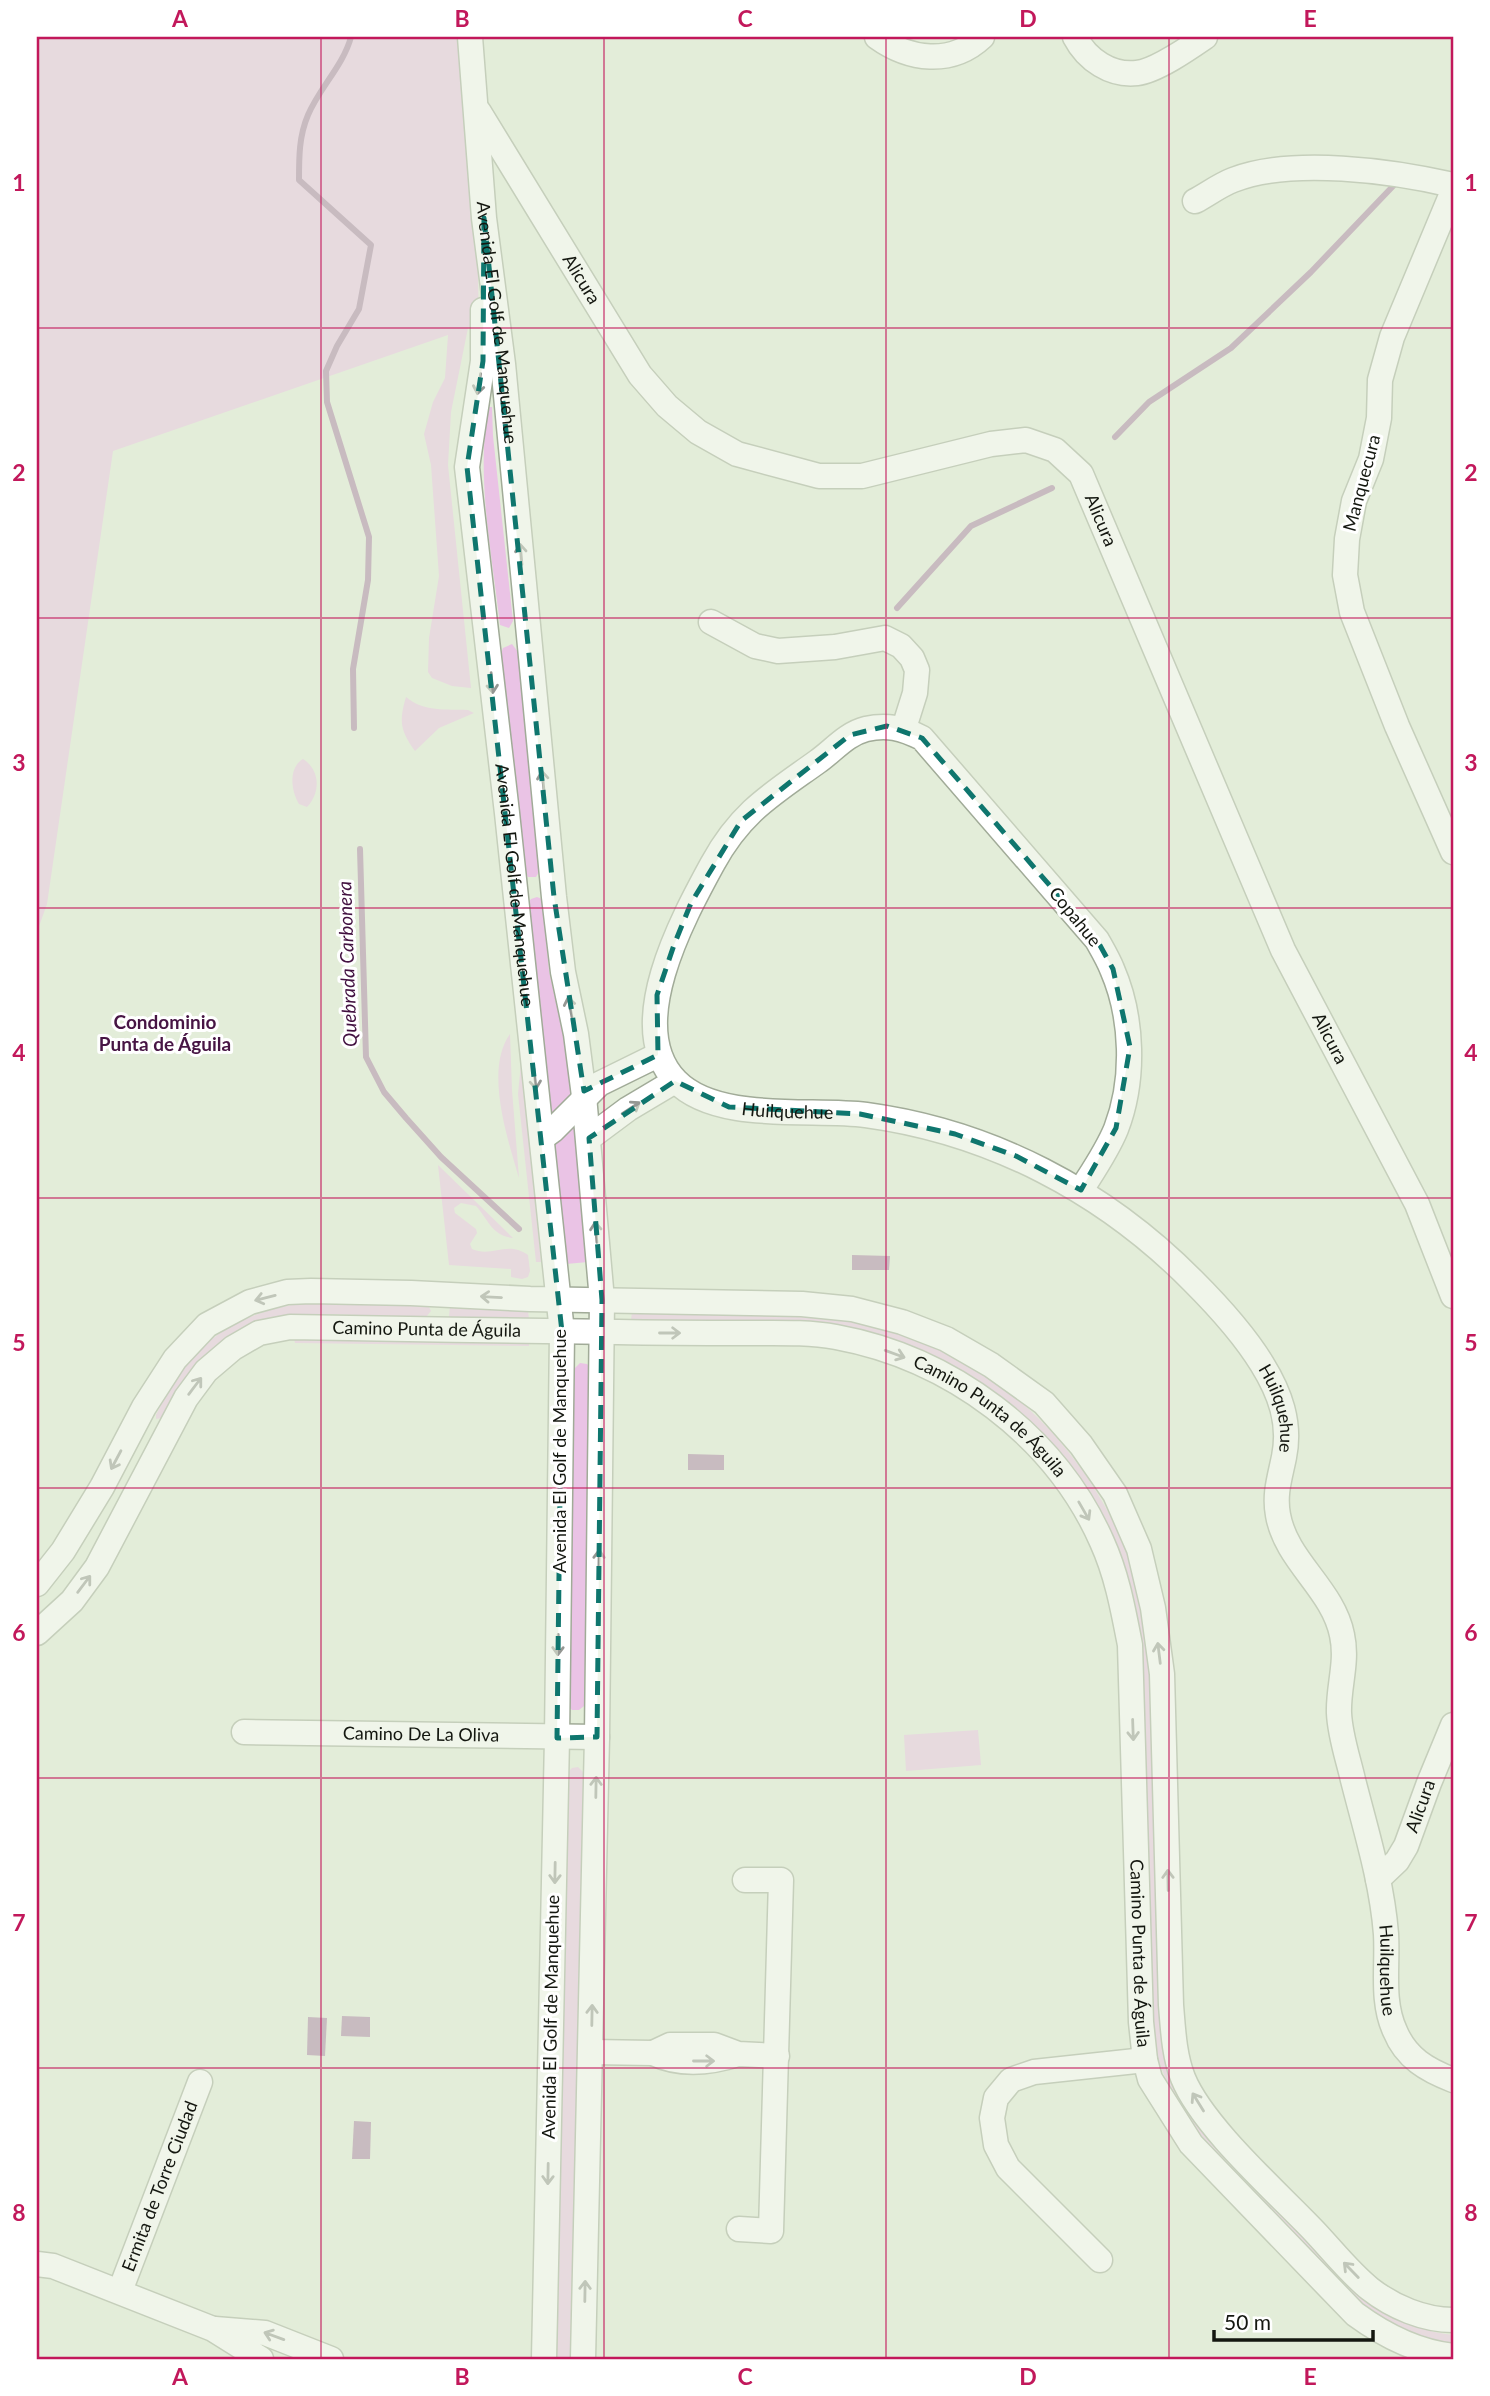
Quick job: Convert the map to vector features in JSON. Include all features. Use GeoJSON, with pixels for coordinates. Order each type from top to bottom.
{"type":"FeatureCollection","features":[{"type":"Feature","properties":{"kind":"street"},"geometry":{"type":"LineString","coordinates":[[470,37],[484,218]]}},
{"type":"Feature","properties":{"kind":"street"},"geometry":{"type":"LineString","coordinates":[[877,37],[905,53],[933,57],[957,53],[982,37]]}},
{"type":"Feature","properties":{"kind":"street"},"geometry":{"type":"LineString","coordinates":[[1075,37],[1090,58],[1112,72],[1138,74],[1205,37]]}},
{"type":"Feature","properties":{"kind":"street","name":"Alicura"},"geometry":{"type":"LineString","coordinates":[[475,107],[640,375],[667,407],[698,432],[737,454],[819,476],[862,476],[991,444],[1026,440],[1055,450],[1081,474],[1283,950],[1417,1204],[1453,1296]]}},
{"type":"Feature","properties":{"kind":"street"},"geometry":{"type":"LineString","coordinates":[[1195,201],[1234,180],[1293,167],[1355,170],[1453,186]]}},
{"type":"Feature","properties":{"kind":"street","name":"Manquecura"},"geometry":{"type":"LineString","coordinates":[[1452,847],[1397,726],[1352,612],[1345,575],[1347,539],[1354,501],[1371,459],[1379,418],[1380,380],[1392,337],[1453,191]]}},
{"type":"Feature","properties":{"kind":"street","name":"Avenida El Golf de Manquehue"},"geometry":{"type":"LineString","coordinates":[[484,218],[483,361],[467,467],[562,1332],[557,1738],[544,2359]]}},
{"type":"Feature","properties":{"kind":"street","name":"Avenida El Golf de Manquehue"},"geometry":{"type":"LineString","coordinates":[[484,218],[503,364],[552,882],[589,1138],[602,1300],[597,1737],[583,2359]]}},
{"type":"Feature","properties":{"kind":"street"},"geometry":{"type":"LineString","coordinates":[[542,1138],[554,1130],[584,1096],[599,1084],[658,1055],[655,1024],[657,995],[674,946],[691,903],[720,851],[741,821],[778,788],[822,759],[850,735],[887,726],[904,728],[915,693],[917,670],[912,658],[901,646],[885,638],[825,648],[778,651],[755,646],[711,622]]}},
{"type":"Feature","properties":{"kind":"street"},"geometry":{"type":"LineString","coordinates":[[488,640],[502,637],[529,640]]}},
{"type":"Feature","properties":{"kind":"street","name":"Copahue"},"geometry":{"type":"LineString","coordinates":[[904,728],[922,738],[939,756],[1097,940],[1112,969],[1122,1001],[1130,1047],[1126,1088],[1116,1128],[1081,1191]]}},
{"type":"Feature","properties":{"kind":"street"},"geometry":{"type":"LineString","coordinates":[[515,887],[539,887],[552,882]]}},
{"type":"Feature","properties":{"kind":"street","name":"Huilquehue"},"geometry":{"type":"LineString","coordinates":[[658,1055],[675,1080],[702,1099],[729,1107],[860,1114],[898,1120],[955,1133],[1016,1156],[1081,1191],[1148,1238],[1228,1318],[1256,1355],[1280,1401],[1286,1426],[1286,1440],[1276,1495],[1284,1534],[1329,1602],[1340,1625],[1345,1651],[1339,1696],[1342,1735],[1378,1880],[1385,1928],[1386,1998],[1394,2030],[1400,2042],[1418,2062],[1427,2069],[1453,2080]]}},
{"type":"Feature","properties":{"kind":"street"},"geometry":{"type":"LineString","coordinates":[[589,1138],[628,1109],[675,1080]]}},
{"type":"Feature","properties":{"kind":"street","name":"Camino Punta de Águila"},"geometry":{"type":"LineString","coordinates":[[37,1584],[76,1530],[144,1407],[175,1359],[207,1325],[250,1301],[287,1292],[311,1291],[559,1300],[802,1304],[852,1310],[902,1322],[946,1339],[991,1365],[1044,1403],[1081,1445],[1115,1494],[1139,1549],[1153,1608],[1162,1674],[1171,2005],[1175,2048],[1183,2079],[1202,2110],[1228,2142],[1370,2289],[1405,2309],[1438,2320],[1453,2320]]}},
{"type":"Feature","properties":{"kind":"street","name":"Camino Punta de Águila"},"geometry":{"type":"LineString","coordinates":[[37,1633],[72,1601],[97,1567],[186,1398],[206,1371],[233,1348],[259,1333],[290,1327],[786,1333],[835,1337],[892,1352],[942,1373],[984,1398],[1032,1439],[1072,1489],[1102,1541],[1119,1587],[1130,1644],[1141,2022],[1145,2060],[1154,2085],[1191,2144],[1355,2314],[1414,2352],[1453,2356]]}},
{"type":"Feature","properties":{"kind":"street","name":"Alicura"},"geometry":{"type":"LineString","coordinates":[[1378,1880],[1397,1861],[1406,1846],[1453,1725]]}},
{"type":"Feature","properties":{"kind":"street","name":"Camino De La Oliva"},"geometry":{"type":"LineString","coordinates":[[244,1732],[597,1737]]}},
{"type":"Feature","properties":{"kind":"street"},"geometry":{"type":"LineString","coordinates":[[739,2229],[771,2231],[781,1880],[745,1880]]}},
{"type":"Feature","properties":{"kind":"street"},"geometry":{"type":"LineString","coordinates":[[591,2052],[653,2053],[670,2045],[714,2045],[738,2054],[776,2056]]}},
{"type":"Feature","properties":{"kind":"street"},"geometry":{"type":"LineString","coordinates":[[1100,2260],[1008,2168],[996,2145],[992,2118],[996,2098],[1011,2080],[1034,2072],[1145,2060]]}},
{"type":"Feature","properties":{"kind":"street","name":"Ermita de Torre Ciudad"},"geometry":{"type":"LineString","coordinates":[[120,2291],[200,2082]]}},
{"type":"Feature","properties":{"kind":"street"},"geometry":{"type":"LineString","coordinates":[[37,2264],[53,2266],[213,2329],[261,2359]]}},
{"type":"Feature","properties":{"kind":"street"},"geometry":{"type":"LineString","coordinates":[[213,2329],[265,2333],[331,2359]]}},
{"type":"Feature","properties":{"kind":"highlighted area"},"geometry":{"type":"Polygon","coordinates":[[[484,218],[554,897],[584,1091],[658,1055],[657,995],[674,945],[691,903],[741,821],[850,735],[887,726],[922,738],[1097,940],[1113,969],[1130,1047],[1116,1128],[1081,1190],[1016,1156],[955,1134],[860,1114],[729,1107],[675,1081],[589,1138],[602,1300],[597,1737],[557,1738],[562,1332],[467,467],[483,361],[484,218]]]}},
{"type":"Feature","properties":{"kind":"shaded area"},"geometry":{"type":"Polygon","coordinates":[[[37,37],[473,37],[479,324],[468,328],[451,412],[448,465],[471,688],[452,686],[432,678],[428,672],[429,638],[439,576],[431,465],[424,434],[433,402],[445,378],[448,335],[113,451],[47,904],[37,932],[37,37]]]}},
{"type":"Feature","properties":{"kind":"shaded area"},"geometry":{"type":"Polygon","coordinates":[[[488,407],[492,407],[513,621],[509,628],[500,625],[486,516],[484,461],[488,407]]]}},
{"type":"Feature","properties":{"kind":"shaded area"},"geometry":{"type":"Polygon","coordinates":[[[512,644],[518,652],[540,870],[536,877],[528,877],[526,873],[501,654],[503,648],[512,644]]]}},
{"type":"Feature","properties":{"kind":"shaded area"},"geometry":{"type":"Polygon","coordinates":[[[406,697],[428,707],[468,710],[474,713],[439,728],[415,751],[402,725],[406,697]]]}},
{"type":"Feature","properties":{"kind":"shaded area"},"geometry":{"type":"Polygon","coordinates":[[[303,759],[313,769],[317,782],[315,795],[307,807],[299,804],[292,780],[295,768],[303,759]]]}},
{"type":"Feature","properties":{"kind":"shaded area"},"geometry":{"type":"Polygon","coordinates":[[[537,897],[542,899],[549,971],[567,1053],[572,1102],[551,1117],[529,902],[537,897]]]}},
{"type":"Feature","properties":{"kind":"shaded area"},"geometry":{"type":"Polygon","coordinates":[[[510,1034],[519,1178],[504,1125],[499,1085],[502,1049],[510,1034]]]}},
{"type":"Feature","properties":{"kind":"shaded area"},"geometry":{"type":"Polygon","coordinates":[[[521,1063],[541,1262],[536,1262],[518,1094],[521,1063]]]}},
{"type":"Feature","properties":{"kind":"shaded area"},"geometry":{"type":"Polygon","coordinates":[[[570,1126],[575,1126],[588,1262],[566,1264],[552,1151],[570,1126]]]}},
{"type":"Feature","properties":{"kind":"shaded area"},"geometry":{"type":"Polygon","coordinates":[[[438,1165],[513,1238],[495,1230],[476,1206],[461,1203],[454,1208],[455,1213],[476,1229],[477,1233],[470,1244],[472,1249],[486,1252],[513,1249],[528,1255],[528,1277],[511,1277],[511,1269],[449,1265],[438,1165]]]}},
{"type":"Feature","properties":{"kind":"shaded area"},"geometry":{"type":"Polygon","coordinates":[[[852,1255],[890,1256],[889,1270],[852,1270],[852,1255]]]}},
{"type":"Feature","properties":{"kind":"shaded area"},"geometry":{"type":"Polygon","coordinates":[[[314,1301],[428,1305],[431,1311],[426,1317],[324,1314],[278,1317],[198,1363],[181,1383],[162,1418],[156,1419],[185,1367],[218,1334],[259,1314],[314,1301]]]}},
{"type":"Feature","properties":{"kind":"shaded area"},"geometry":{"type":"Polygon","coordinates":[[[450,1306],[528,1311],[529,1319],[449,1317],[450,1306]]]}},
{"type":"Feature","properties":{"kind":"shaded area"},"geometry":{"type":"Polygon","coordinates":[[[632,1312],[743,1313],[828,1318],[902,1335],[947,1353],[989,1377],[1026,1406],[1059,1440],[1088,1479],[1113,1521],[1133,1566],[1148,1627],[1165,2051],[1381,2308],[1415,2326],[1453,2335],[1453,2344],[1402,2328],[1378,2315],[1356,2298],[1200,2134],[1176,2100],[1164,2075],[1153,2035],[1143,1659],[1137,1613],[1131,1586],[1115,1542],[1094,1501],[1068,1463],[1037,1429],[1003,1399],[966,1374],[925,1353],[881,1337],[631,1320],[632,1312]]]}},
{"type":"Feature","properties":{"kind":"shaded area"},"geometry":{"type":"Polygon","coordinates":[[[294,1339],[529,1343],[529,1346],[295,1343],[294,1339]]]}},
{"type":"Feature","properties":{"kind":"shaded area"},"geometry":{"type":"Polygon","coordinates":[[[580,1363],[587,1364],[592,1369],[584,1706],[579,1710],[572,1710],[567,1705],[574,1369],[580,1363]]]}},
{"type":"Feature","properties":{"kind":"shaded area"},"geometry":{"type":"Polygon","coordinates":[[[688,1454],[724,1455],[724,1470],[688,1470],[688,1454]]]}},
{"type":"Feature","properties":{"kind":"shaded area"},"geometry":{"type":"Polygon","coordinates":[[[978,1730],[981,1765],[906,1771],[904,1735],[978,1730]]]}},
{"type":"Feature","properties":{"kind":"shaded area"},"geometry":{"type":"Polygon","coordinates":[[[578,1767],[584,1773],[572,2359],[554,2359],[567,1773],[578,1767]]]}},
{"type":"Feature","properties":{"kind":"shaded area"},"geometry":{"type":"Polygon","coordinates":[[[342,2016],[370,2017],[370,2037],[341,2036],[342,2016]]]}},
{"type":"Feature","properties":{"kind":"shaded area"},"geometry":{"type":"Polygon","coordinates":[[[308,2017],[327,2018],[325,2056],[307,2055],[308,2017]]]}},
{"type":"Feature","properties":{"kind":"shaded area"},"geometry":{"type":"Polygon","coordinates":[[[354,2121],[371,2122],[370,2159],[352,2159],[354,2121]]]}},
{"type":"Feature","properties":{"kind":"waterway","name":"Quebrada Carbonera"},"geometry":{"type":"LineString","coordinates":[[351,37],[343,57],[305,123],[300,147],[299,180],[371,245],[359,309],[326,371],[327,402],[369,537],[368,580],[353,669],[354,728]]}},
{"type":"Feature","properties":{"kind":"waterway"},"geometry":{"type":"LineString","coordinates":[[1115,437],[1149,402],[1231,348],[1311,272],[1395,184]]}},
{"type":"Feature","properties":{"kind":"waterway"},"geometry":{"type":"LineString","coordinates":[[897,608],[971,526],[1052,488]]}},
{"type":"Feature","properties":{"kind":"waterway","name":"Quebrada Carbonera"},"geometry":{"type":"LineString","coordinates":[[360,849],[366,1057],[384,1092],[406,1118],[441,1157],[519,1229]]}},
{"type":"Feature","properties":{"kind":"district","name":"Condominio Punta de Águila"},"geometry":{"type":"Point","coordinates":[165,1033]}}]}
